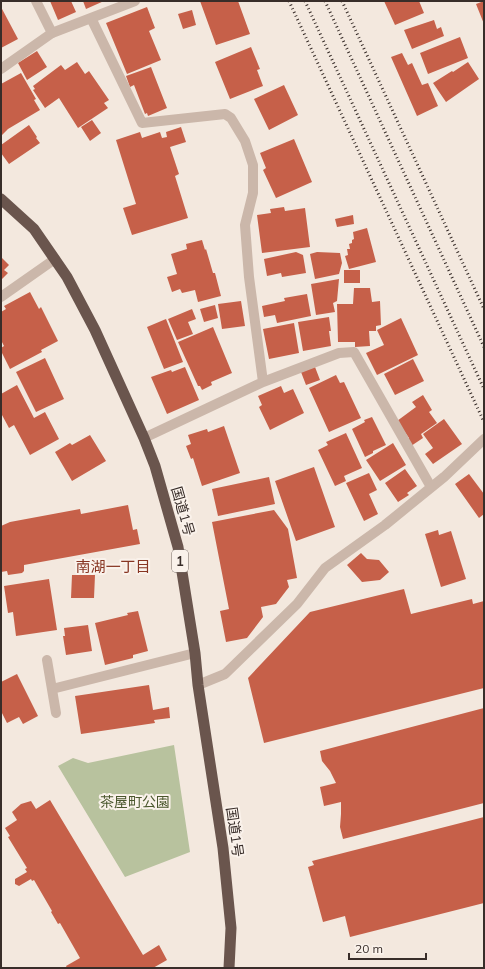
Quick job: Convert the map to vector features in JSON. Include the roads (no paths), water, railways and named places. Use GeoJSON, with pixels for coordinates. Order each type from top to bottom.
{"type":"FeatureCollection","features":[{"type":"Feature","properties":{"kind":"highway","name":"国道1号"},"geometry":{"type":"LineString","coordinates":[[1,199],[34,229],[68,278],[95,330],[144,438],[155,466],[178,547],[195,653],[198,685],[223,848],[231,928],[229,968]]}},
{"type":"Feature","properties":{"kind":"street"},"geometry":{"type":"LineString","coordinates":[[36,1],[52,33]]}},
{"type":"Feature","properties":{"kind":"street"},"geometry":{"type":"LineString","coordinates":[[1,69],[52,33],[135,1]]}},
{"type":"Feature","properties":{"kind":"street"},"geometry":{"type":"LineString","coordinates":[[91,18],[142,123],[225,114],[231,118],[245,142],[253,165],[253,193],[245,225],[249,277],[263,382]]}},
{"type":"Feature","properties":{"kind":"street"},"geometry":{"type":"LineString","coordinates":[[1,297],[55,259]]}},
{"type":"Feature","properties":{"kind":"street"},"geometry":{"type":"LineString","coordinates":[[144,438],[263,382],[339,353],[354,352],[431,487]]}},
{"type":"Feature","properties":{"kind":"street"},"geometry":{"type":"LineString","coordinates":[[198,685],[225,674],[297,604],[325,568],[385,525],[431,487],[484,439]]}},
{"type":"Feature","properties":{"kind":"street"},"geometry":{"type":"LineString","coordinates":[[52,689],[195,653]]}},
{"type":"Feature","properties":{"kind":"street"},"geometry":{"type":"LineString","coordinates":[[48,660],[56,713]]}},
{"type":"Feature","properties":{"kind":"railway"},"geometry":{"type":"LineString","coordinates":[[289,1],[484,422]]}},
{"type":"Feature","properties":{"kind":"railway"},"geometry":{"type":"LineString","coordinates":[[305,1],[484,389]]}},
{"type":"Feature","properties":{"kind":"railway"},"geometry":{"type":"LineString","coordinates":[[325,1],[484,347]]}},
{"type":"Feature","properties":{"kind":"railway"},"geometry":{"type":"LineString","coordinates":[[342,1],[484,309]]}},
{"type":"Feature","properties":{"kind":"district","name":"南湖一丁目"},"geometry":{"type":"Point","coordinates":[113,566]}},
{"type":"Feature","properties":{"kind":"park label","name":"茶屋町公園"},"geometry":{"type":"Point","coordinates":[135,802]}}]}
